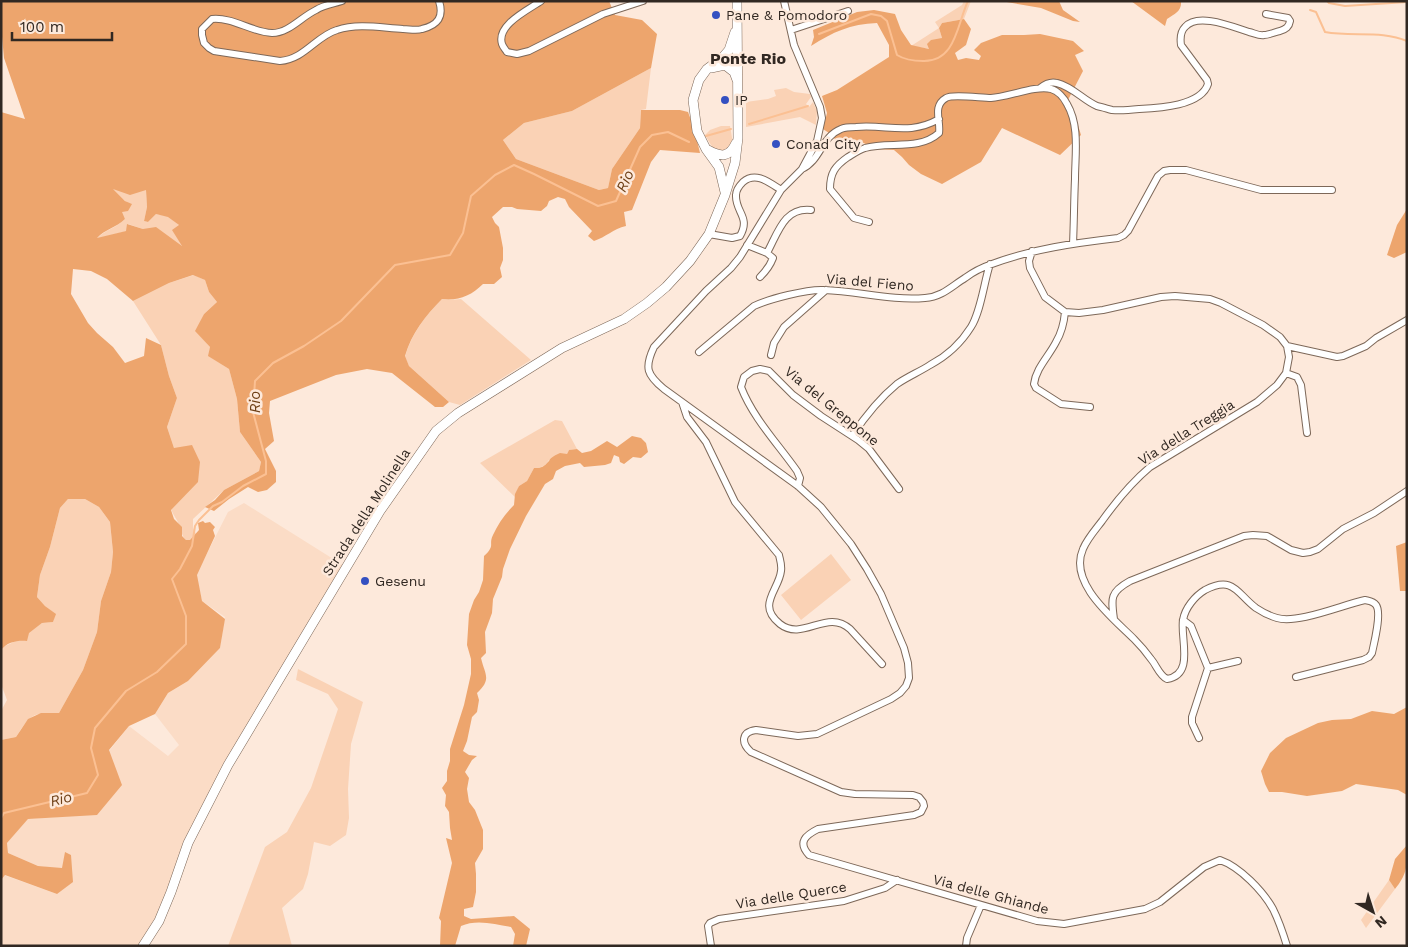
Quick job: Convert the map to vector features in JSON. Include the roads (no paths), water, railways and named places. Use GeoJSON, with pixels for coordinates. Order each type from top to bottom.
{"type":"FeatureCollection","features":[{"type":"Feature","properties":{"kind":"main road"},"geometry":{"type":"LineString","coordinates":[[725,195],[719,167],[706,149],[698,131],[693,100],[699,80],[707,69],[729,50],[734,39],[738,17],[737,1]]}},
{"type":"Feature","properties":{"kind":"main road","name":"Strada della Molinella"},"geometry":{"type":"LineString","coordinates":[[142,946],[159,921],[172,892],[188,843],[228,765],[380,511],[436,431],[458,413],[562,348],[624,319],[647,303],[666,287],[690,261],[708,234],[725,195],[735,163],[738,138],[738,17]]}},
{"type":"Feature","properties":{"kind":"main road"},"geometry":{"type":"LineString","coordinates":[[707,69],[725,65],[734,72],[738,83]]}},
{"type":"Feature","properties":{"kind":"main road"},"geometry":{"type":"LineString","coordinates":[[706,149],[717,155],[730,153],[734,149],[738,138]]}},
{"type":"Feature","properties":{"kind":"main road"},"geometry":{"type":"LineString","coordinates":[[719,167],[730,167],[735,163]]}},
{"type":"Feature","properties":{"kind":"street"},"geometry":{"type":"LineString","coordinates":[[342,1],[317,9],[282,32],[264,32],[221,18],[212,19],[202,30],[202,36],[204,43],[214,51],[280,61],[289,60],[336,30],[350,27],[420,30],[432,26],[440,19],[442,9],[439,1]]}},
{"type":"Feature","properties":{"kind":"street"},"geometry":{"type":"LineString","coordinates":[[541,1],[506,26],[502,34],[502,44],[507,52],[517,54],[529,51],[603,14],[643,1]]}},
{"type":"Feature","properties":{"kind":"street"},"geometry":{"type":"LineString","coordinates":[[784,1],[794,45],[820,107],[822,118],[817,141],[802,169],[781,190],[740,257],[654,347],[649,357],[648,366],[650,375],[660,385],[798,486]]}},
{"type":"Feature","properties":{"kind":"street"},"geometry":{"type":"LineString","coordinates":[[791,30],[848,11]]}},
{"type":"Feature","properties":{"kind":"street"},"geometry":{"type":"LineString","coordinates":[[1039,89],[1050,82],[1057,83],[1067,87],[1095,105],[1112,110],[1166,107],[1181,104],[1202,94],[1208,84],[1181,45],[1181,32],[1185,26],[1196,20],[1202,20],[1264,35],[1284,30],[1288,27],[1290,21],[1288,18],[1266,14]]}},
{"type":"Feature","properties":{"kind":"street"},"geometry":{"type":"LineString","coordinates":[[869,222],[854,218],[830,189],[830,178],[838,164],[865,148],[916,143],[935,137],[939,133],[940,126],[937,113],[939,106],[946,98],[952,96],[992,98],[1039,89],[1049,89],[1060,95],[1068,104],[1076,137],[1073,244]]}},
{"type":"Feature","properties":{"kind":"street"},"geometry":{"type":"LineString","coordinates":[[802,169],[811,165],[831,135],[842,128],[870,125],[896,129],[917,128],[927,126],[939,120]]}},
{"type":"Feature","properties":{"kind":"street"},"geometry":{"type":"LineString","coordinates":[[1307,433],[1301,385],[1297,377],[1286,373],[1289,357],[1287,346],[1280,337],[1262,325],[1221,303],[1175,296],[1160,297],[1102,310],[1079,313],[1065,312],[1045,297],[1028,261],[1032,251],[1118,238],[1124,235],[1138,215],[1154,181],[1164,171],[1186,170],[1260,190],[1332,190]]}},
{"type":"Feature","properties":{"kind":"street"},"geometry":{"type":"LineString","coordinates":[[708,234],[732,238],[740,236],[745,228],[736,195],[739,187],[745,180],[754,177],[763,178],[781,190]]}},
{"type":"Feature","properties":{"kind":"street"},"geometry":{"type":"LineString","coordinates":[[767,253],[790,214],[799,210],[811,210]]}},
{"type":"Feature","properties":{"kind":"street"},"geometry":{"type":"LineString","coordinates":[[747,245],[767,253],[773,258],[767,270],[760,277]]}},
{"type":"Feature","properties":{"kind":"street","name":"Via del Fieno"},"geometry":{"type":"LineString","coordinates":[[699,352],[754,306],[763,302],[814,290],[896,299],[927,298],[945,292],[966,277],[990,264],[1032,251]]}},
{"type":"Feature","properties":{"kind":"street"},"geometry":{"type":"LineString","coordinates":[[852,436],[864,417],[897,384],[951,352],[963,338],[973,325],[990,264]]}},
{"type":"Feature","properties":{"kind":"street"},"geometry":{"type":"LineString","coordinates":[[771,355],[774,343],[784,327],[826,290]]}},
{"type":"Feature","properties":{"kind":"street"},"geometry":{"type":"LineString","coordinates":[[1065,312],[1063,327],[1057,341],[1040,368],[1034,384],[1036,388],[1061,404],[1090,407]]}},
{"type":"Feature","properties":{"kind":"street"},"geometry":{"type":"LineString","coordinates":[[1287,346],[1337,357],[1343,356],[1366,346],[1407,320]]}},
{"type":"Feature","properties":{"kind":"street","name":"Via del Greppone"},"geometry":{"type":"LineString","coordinates":[[798,486],[800,478],[797,471],[754,413],[744,396],[741,387],[744,378],[752,371],[760,369],[769,371],[793,395],[869,449],[899,489]]}},
{"type":"Feature","properties":{"kind":"street","name":"Via della Treggia"},"geometry":{"type":"LineString","coordinates":[[1286,373],[1277,386],[1257,402],[1150,467],[1135,479],[1092,535],[1083,549],[1080,562],[1081,576],[1086,587],[1095,599],[1139,643],[1162,677],[1167,679],[1172,679],[1182,670],[1184,661],[1183,620],[1186,611],[1195,597],[1213,586],[1225,584],[1234,587],[1256,608],[1286,620],[1365,600],[1373,601],[1377,606],[1378,614],[1372,653],[1369,657],[1296,677]]}},
{"type":"Feature","properties":{"kind":"street"},"geometry":{"type":"LineString","coordinates":[[682,402],[687,417],[706,442],[735,502],[779,555],[782,572],[770,600],[769,608],[773,617],[780,624],[793,629],[838,621],[850,629],[882,664]]}},
{"type":"Feature","properties":{"kind":"street","name":"Via delle Ghiande"},"geometry":{"type":"LineString","coordinates":[[798,486],[821,507],[868,569],[904,648],[909,678],[906,686],[891,699],[817,734],[798,736],[756,730],[750,731],[746,735],[744,742],[746,748],[751,752],[841,792],[913,795],[918,797],[924,806],[921,812],[914,815],[818,829],[805,837],[804,850],[809,854],[1051,924],[1064,924],[1145,910],[1160,902],[1204,867],[1220,860],[1228,863],[1245,876],[1265,897],[1278,921],[1287,946]]}},
{"type":"Feature","properties":{"kind":"street"},"geometry":{"type":"LineString","coordinates":[[1114,619],[1111,600],[1115,592],[1122,585],[1130,581],[1244,536],[1267,536],[1291,550],[1304,554],[1318,549],[1343,530],[1407,491]]}},
{"type":"Feature","properties":{"kind":"street"},"geometry":{"type":"LineString","coordinates":[[1183,620],[1191,626],[1208,668],[1192,717],[1192,723],[1199,738]]}},
{"type":"Feature","properties":{"kind":"street"},"geometry":{"type":"LineString","coordinates":[[1208,668],[1238,661]]}},
{"type":"Feature","properties":{"kind":"street","name":"Via delle Querce"},"geometry":{"type":"LineString","coordinates":[[711,946],[708,926],[719,919],[844,900],[885,888],[897,880]]}},
{"type":"Feature","properties":{"kind":"street"},"geometry":{"type":"LineString","coordinates":[[966,946],[967,938],[981,905]]}},
{"type":"Feature","properties":{"kind":"waterway","name":"Rio"},"geometry":{"type":"LineString","coordinates":[[819,34],[871,14],[881,16],[887,21],[897,55],[912,60],[934,60],[949,49],[968,1]]}},
{"type":"Feature","properties":{"kind":"waterway","name":"Rio"},"geometry":{"type":"LineString","coordinates":[[1327,1],[1345,6],[1407,2]]}},
{"type":"Feature","properties":{"kind":"waterway"},"geometry":{"type":"LineString","coordinates":[[1310,10],[1316,12],[1325,32],[1387,36],[1407,41]]}},
{"type":"Feature","properties":{"kind":"waterway","name":"Rio"},"geometry":{"type":"LineString","coordinates":[[749,124],[808,106]]}},
{"type":"Feature","properties":{"kind":"waterway","name":"Rio"},"geometry":{"type":"LineString","coordinates":[[706,136],[731,129]]}},
{"type":"Feature","properties":{"kind":"waterway","name":"Rio"},"geometry":{"type":"LineString","coordinates":[[1,818],[4,813],[87,793],[98,775],[91,748],[95,728],[126,691],[157,672],[186,644],[186,616],[172,579],[180,569],[192,546],[195,526],[199,520],[213,506],[222,502],[243,486],[266,474],[266,461],[253,412],[255,381],[273,363],[304,346],[341,321],[395,265],[450,255],[463,233],[471,196],[495,175],[514,165],[598,206],[616,201],[640,147],[652,135],[668,132],[689,142]]}},
{"type":"Feature","properties":{"kind":"place","name":"Pane & Pomodoro"},"geometry":{"type":"Point","coordinates":[716,15]}},
{"type":"Feature","properties":{"kind":"place","name":"IP"},"geometry":{"type":"Point","coordinates":[725,100]}},
{"type":"Feature","properties":{"kind":"place","name":"Conad City"},"geometry":{"type":"Point","coordinates":[776,144]}},
{"type":"Feature","properties":{"kind":"place","name":"Gesenu"},"geometry":{"type":"Point","coordinates":[365,581]}},
{"type":"Feature","properties":{"kind":"district","name":"Ponte Rio"},"geometry":{"type":"Point","coordinates":[748,58]}}]}
